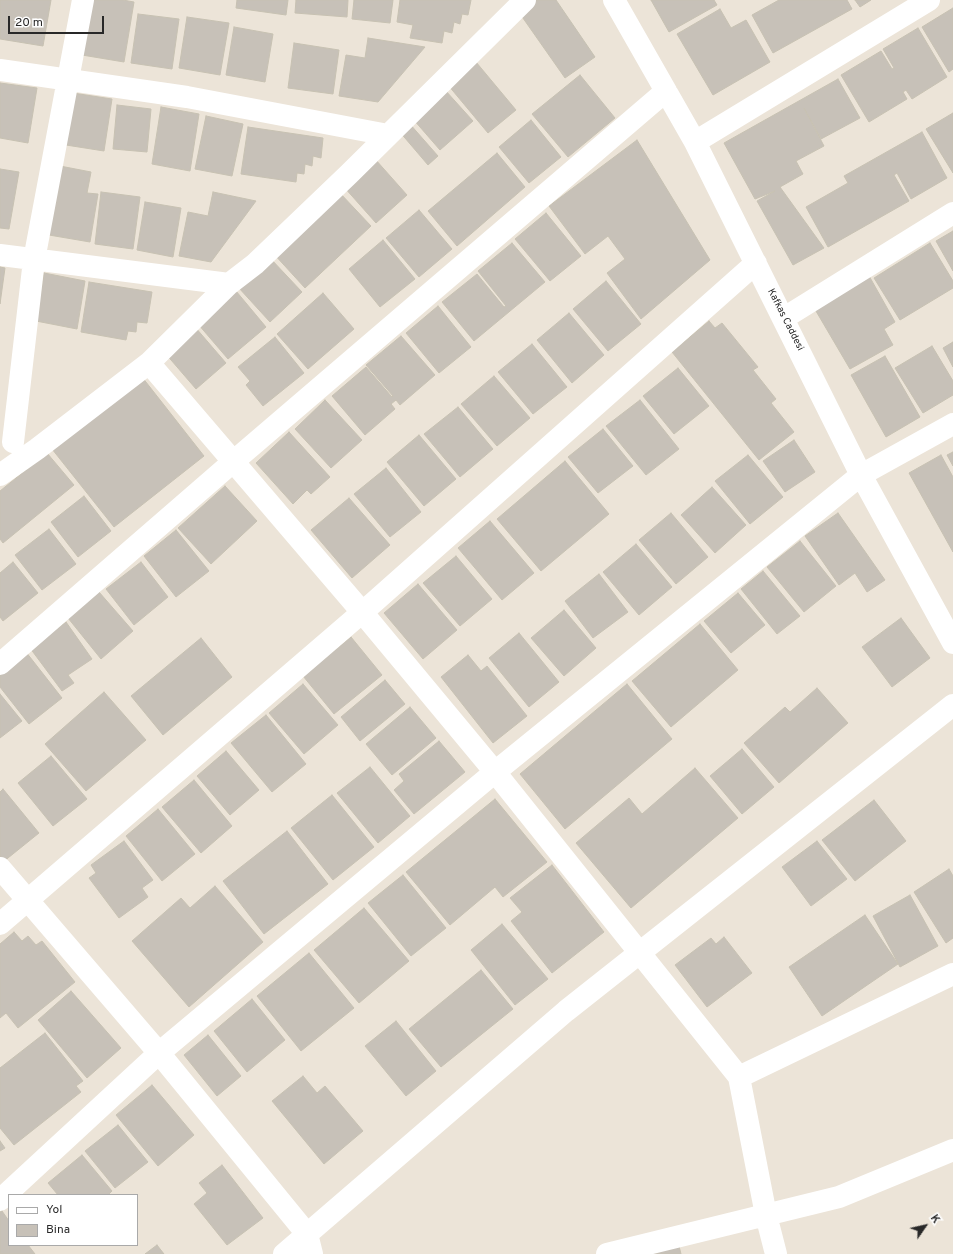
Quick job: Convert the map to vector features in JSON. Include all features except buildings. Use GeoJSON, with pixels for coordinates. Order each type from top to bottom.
{"type":"FeatureCollection","features":[{"type":"Feature","properties":{"kind":"street"},"geometry":{"type":"LineString","coordinates":[[37,449],[6,442],[34,260],[83,0]]}},
{"type":"Feature","properties":{"kind":"street"},"geometry":{"type":"LineString","coordinates":[[0,475],[37,449],[149,363],[229,284],[260,258],[349,174],[526,0]]}},
{"type":"Feature","properties":{"kind":"street","name":"Kafkas Caddesi"},"geometry":{"type":"LineString","coordinates":[[614,0],[696,142],[861,474],[953,643]]}},
{"type":"Feature","properties":{"kind":"street"},"geometry":{"type":"LineString","coordinates":[[696,142],[929,0]]}},
{"type":"Feature","properties":{"kind":"street"},"geometry":{"type":"LineString","coordinates":[[0,70],[187,97],[388,135]]}},
{"type":"Feature","properties":{"kind":"street"},"geometry":{"type":"LineString","coordinates":[[0,664],[234,460],[666,91]]}},
{"type":"Feature","properties":{"kind":"street"},"geometry":{"type":"LineString","coordinates":[[784,318],[953,213]]}},
{"type":"Feature","properties":{"kind":"street"},"geometry":{"type":"LineString","coordinates":[[0,255],[229,284]]}},
{"type":"Feature","properties":{"kind":"street"},"geometry":{"type":"LineString","coordinates":[[0,924],[362,612],[756,263]]}},
{"type":"Feature","properties":{"kind":"street"},"geometry":{"type":"LineString","coordinates":[[149,363],[234,460],[495,772],[739,1077],[766,1215],[776,1254]]}},
{"type":"Feature","properties":{"kind":"street"},"geometry":{"type":"LineString","coordinates":[[0,1200],[159,1054],[495,772],[861,474],[953,424]]}},
{"type":"Feature","properties":{"kind":"street"},"geometry":{"type":"LineString","coordinates":[[284,1254],[310,1244],[566,1011],[953,705]]}},
{"type":"Feature","properties":{"kind":"street"},"geometry":{"type":"LineString","coordinates":[[0,868],[159,1054],[310,1244]]}},
{"type":"Feature","properties":{"kind":"street"},"geometry":{"type":"LineString","coordinates":[[739,1077],[953,974]]}},
{"type":"Feature","properties":{"kind":"street"},"geometry":{"type":"LineString","coordinates":[[607,1254],[840,1197],[953,1150]]}}]}
